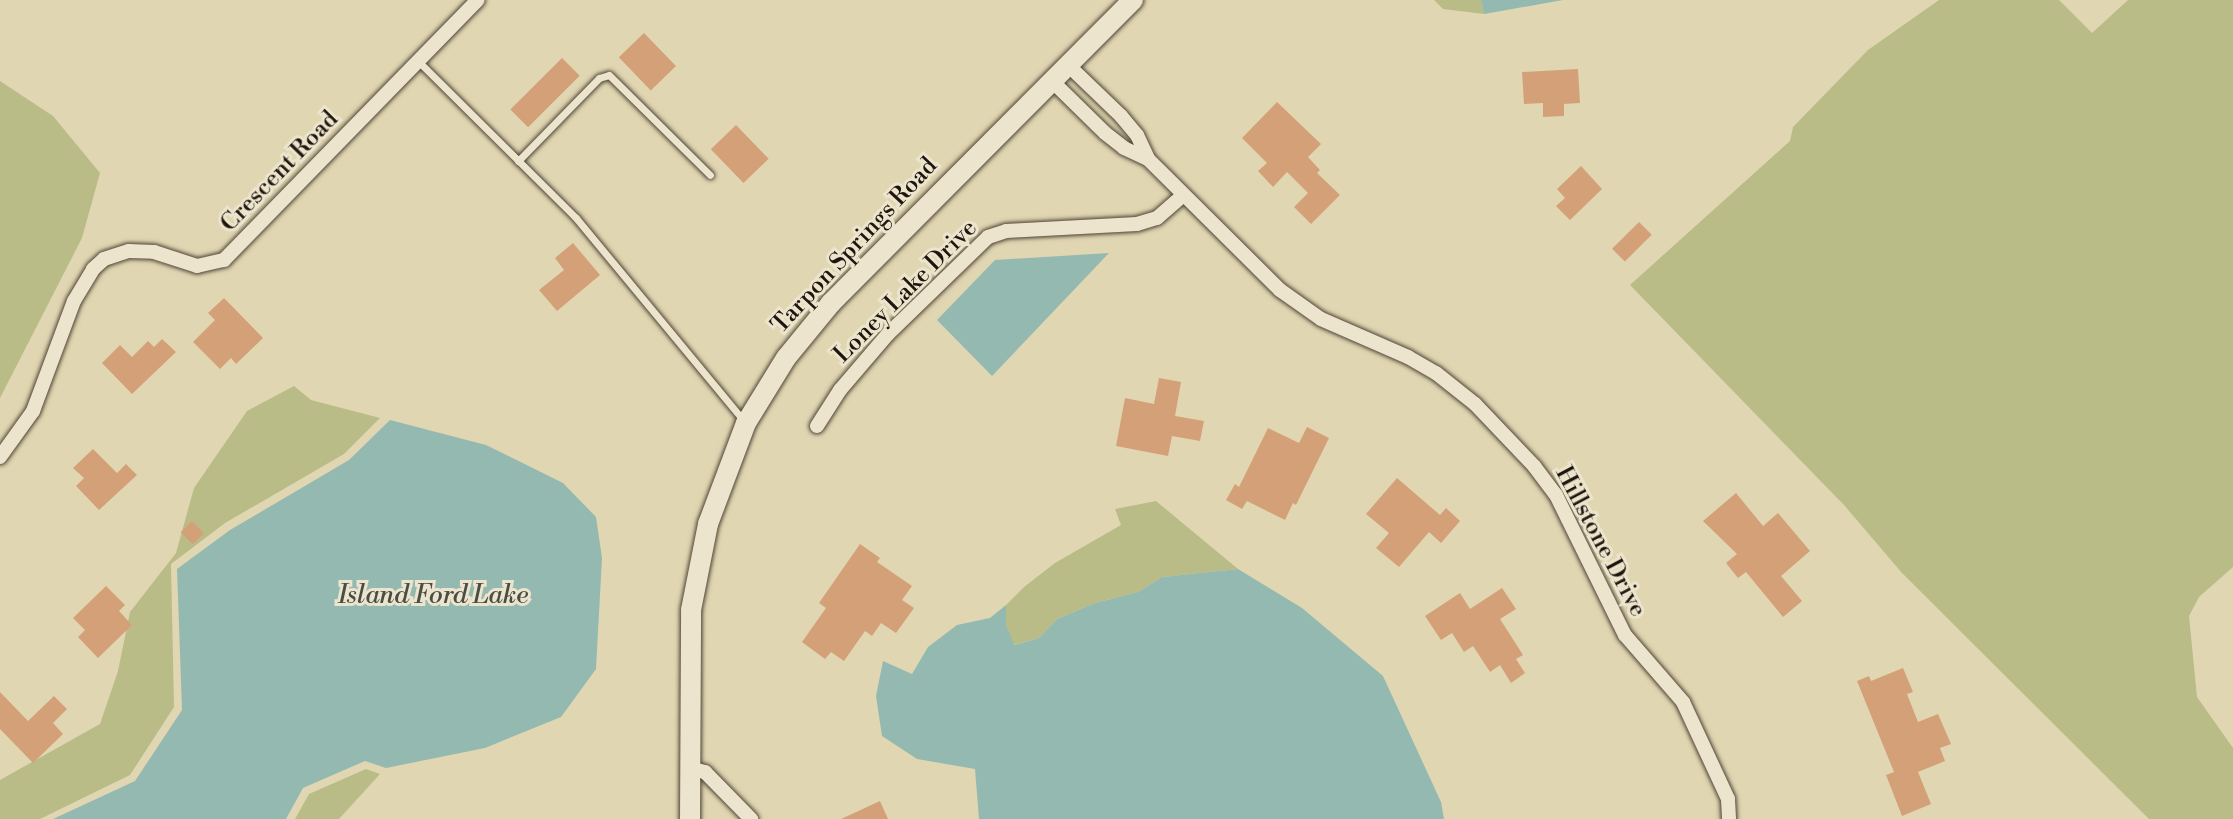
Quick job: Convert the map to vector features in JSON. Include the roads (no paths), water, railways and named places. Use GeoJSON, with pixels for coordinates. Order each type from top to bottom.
{"type":"FeatureCollection","features":[{"type":"Feature","properties":{"kind":"main road","name":"Tarpon Springs Road"},"geometry":{"type":"LineString","coordinates":[[690,819],[690,645],[695,585],[712,510],[746,423],[808,327],[1133,0]]}},
{"type":"Feature","properties":{"kind":"street","name":"Crescent Road"},"geometry":{"type":"LineString","coordinates":[[0,457],[33,411],[74,301],[93,269],[104,259],[129,251],[154,252],[197,266],[224,260],[478,0]]}},
{"type":"Feature","properties":{"kind":"street","name":"Hillstone Drive"},"geometry":{"type":"LineString","coordinates":[[1068,65],[1121,116],[1137,135],[1148,159],[1280,290],[1321,319],[1408,357],[1436,373],[1475,404],[1534,466],[1556,495],[1625,635],[1683,702],[1728,799],[1729,819]]}},
{"type":"Feature","properties":{"kind":"street","name":"Hillstone Drive"},"geometry":{"type":"LineString","coordinates":[[1052,81],[1105,133],[1124,148],[1148,159]]}},
{"type":"Feature","properties":{"kind":"street"},"geometry":{"type":"LineString","coordinates":[[1105,133],[1121,116]]}},
{"type":"Feature","properties":{"kind":"street","name":"Loney Lake Drive"},"geometry":{"type":"LineString","coordinates":[[817,426],[840,390],[880,343],[988,237],[1006,231],[1137,224],[1157,218],[1183,195]]}},
{"type":"Feature","properties":{"kind":"street"},"geometry":{"type":"LineString","coordinates":[[690,768],[705,772],[751,819]]}},
{"type":"Feature","properties":{"kind":"lane"},"geometry":{"type":"LineString","coordinates":[[418,61],[576,218],[746,423]]}},
{"type":"Feature","properties":{"kind":"lane"},"geometry":{"type":"LineString","coordinates":[[518,161],[599,78],[609,75],[710,175]]}},
{"type":"Feature","properties":{"kind":"water"},"geometry":{"type":"Polygon","coordinates":[[[1481,0],[1563,0],[1484,14],[1481,0]]]}},
{"type":"Feature","properties":{"kind":"water"},"geometry":{"type":"Polygon","coordinates":[[[1109,253],[992,376],[937,320],[995,260],[1109,253]]]}},
{"type":"Feature","properties":{"kind":"water","name":"Island Ford Lake"},"geometry":{"type":"Polygon","coordinates":[[[390,420],[486,445],[563,483],[596,517],[602,558],[596,669],[561,717],[485,748],[386,768],[365,761],[303,788],[286,819],[53,819],[135,781],[182,710],[177,569],[230,530],[349,460],[390,420]]]}},
{"type":"Feature","properties":{"kind":"water"},"geometry":{"type":"Polygon","coordinates":[[[1238,569],[1302,608],[1383,676],[1441,802],[1444,819],[979,819],[975,769],[917,759],[882,736],[876,696],[883,661],[912,674],[928,647],[957,625],[990,618],[1006,605],[1006,624],[1014,645],[1039,638],[1057,619],[1095,603],[1138,592],[1162,577],[1238,569]]]}}]}
